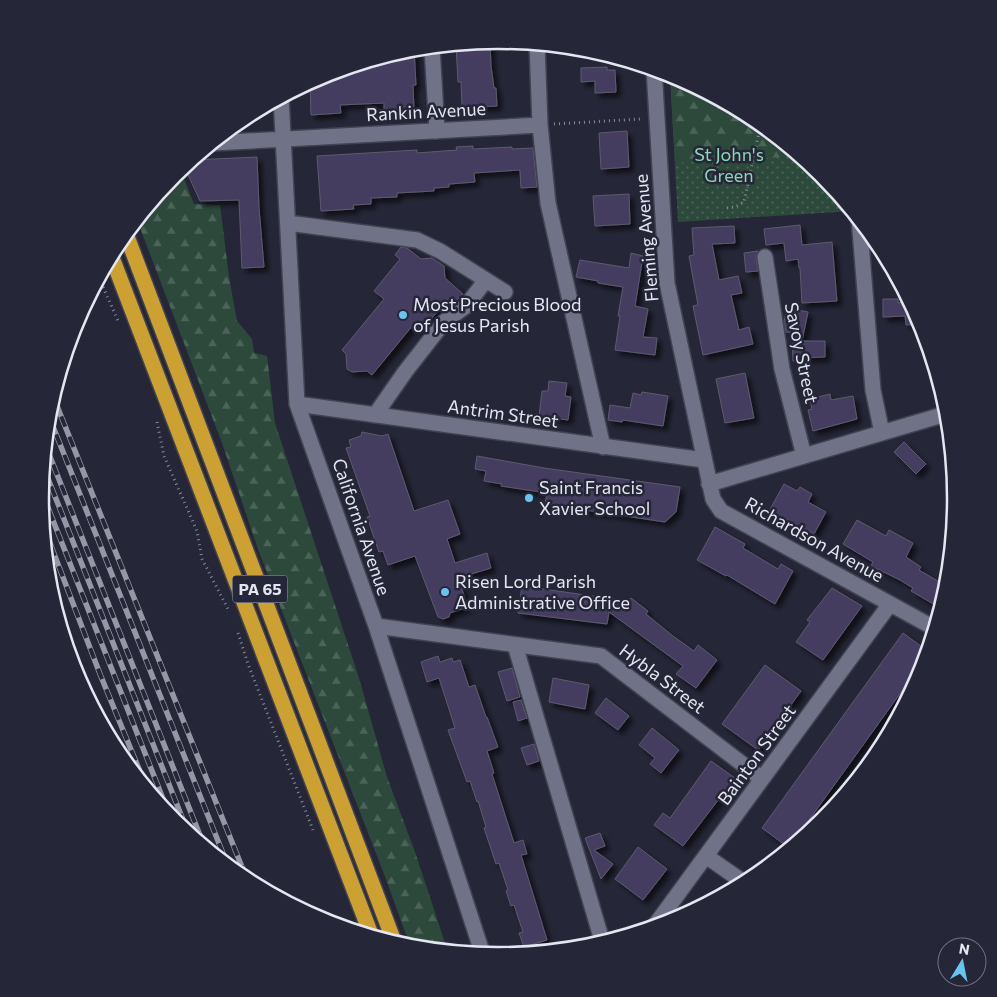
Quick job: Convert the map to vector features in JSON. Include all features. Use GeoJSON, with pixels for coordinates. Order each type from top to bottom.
{"type":"FeatureCollection","features":[{"type":"Feature","properties":{"kind":"highway","name":"PA 65"},"geometry":{"type":"LineString","coordinates":[[129,243],[392,935]]}},
{"type":"Feature","properties":{"kind":"highway","name":"PA 65"},"geometry":{"type":"LineString","coordinates":[[115,265],[369,929]]}},
{"type":"Feature","properties":{"kind":"street"},"geometry":{"type":"LineString","coordinates":[[537,51],[540,125],[548,203],[603,447]]}},
{"type":"Feature","properties":{"kind":"street"},"geometry":{"type":"LineString","coordinates":[[432,54],[437,130]]}},
{"type":"Feature","properties":{"kind":"street","name":"Fleming Avenue"},"geometry":{"type":"LineString","coordinates":[[654,77],[667,283],[704,460]]}},
{"type":"Feature","properties":{"kind":"street","name":"California Avenue"},"geometry":{"type":"LineString","coordinates":[[282,105],[297,404],[376,626],[480,947]]}},
{"type":"Feature","properties":{"kind":"street","name":"Rankin Avenue"},"geometry":{"type":"LineString","coordinates":[[225,142],[540,125]]}},
{"type":"Feature","properties":{"kind":"street"},"geometry":{"type":"LineString","coordinates":[[288,223],[417,240],[440,251],[505,292]]}},
{"type":"Feature","properties":{"kind":"street"},"geometry":{"type":"LineString","coordinates":[[860,232],[873,390],[882,432]]}},
{"type":"Feature","properties":{"kind":"street","name":"Savoy Street"},"geometry":{"type":"LineString","coordinates":[[765,257],[782,369],[804,456]]}},
{"type":"Feature","properties":{"kind":"street"},"geometry":{"type":"LineString","coordinates":[[375,415],[405,372],[444,322],[466,306],[486,280]]}},
{"type":"Feature","properties":{"kind":"street","name":"Antrim Street"},"geometry":{"type":"LineString","coordinates":[[297,404],[704,460]]}},
{"type":"Feature","properties":{"kind":"street"},"geometry":{"type":"LineString","coordinates":[[709,484],[941,415]]}},
{"type":"Feature","properties":{"kind":"street","name":"Richardson Avenue"},"geometry":{"type":"LineString","coordinates":[[704,460],[712,499],[721,511],[930,626]]}},
{"type":"Feature","properties":{"kind":"street","name":"Bainton Street"},"geometry":{"type":"LineString","coordinates":[[662,917],[890,604]]}},
{"type":"Feature","properties":{"kind":"street","name":"Hybla Street"},"geometry":{"type":"LineString","coordinates":[[376,626],[601,656],[762,779]]}},
{"type":"Feature","properties":{"kind":"street"},"geometry":{"type":"LineString","coordinates":[[515,645],[601,936]]}},
{"type":"Feature","properties":{"kind":"street"},"geometry":{"type":"LineString","coordinates":[[706,856],[738,878]]}},
{"type":"Feature","properties":{"kind":"path"},"geometry":{"type":"LineString","coordinates":[[540,125],[641,119]]}},
{"type":"Feature","properties":{"kind":"path"},"geometry":{"type":"LineString","coordinates":[[727,208],[744,202],[759,133]]}},
{"type":"Feature","properties":{"kind":"path"},"geometry":{"type":"LineString","coordinates":[[103,286],[122,329]]}},
{"type":"Feature","properties":{"kind":"path"},"geometry":{"type":"LineString","coordinates":[[155,414],[164,456],[197,532],[202,559],[232,615]]}},
{"type":"Feature","properties":{"kind":"path"},"geometry":{"type":"LineString","coordinates":[[237,631],[316,838]]}},
{"type":"Feature","properties":{"kind":"green space","name":"St John's Green"},"geometry":{"type":"Polygon","coordinates":[[[670,83],[723,109],[772,142],[817,180],[844,212],[678,222],[670,83]]]}},
{"type":"Feature","properties":{"kind":"green space"},"geometry":{"type":"Polygon","coordinates":[[[670,83],[723,109],[791,157],[675,163],[670,83]]]}},
{"type":"Feature","properties":{"kind":"green space"},"geometry":{"type":"Polygon","coordinates":[[[183,177],[194,204],[220,205],[229,277],[237,321],[252,339],[254,353],[267,356],[275,423],[359,678],[387,777],[415,852],[446,945],[408,939],[259,552],[222,443],[140,228],[160,202],[183,177]]]}},
{"type":"Feature","properties":{"kind":"building"},"geometry":{"type":"Polygon","coordinates":[[[490,49],[497,106],[462,108],[461,82],[458,82],[456,51],[490,49]]]}},
{"type":"Feature","properties":{"kind":"building"},"geometry":{"type":"Polygon","coordinates":[[[414,57],[416,85],[413,85],[414,109],[384,110],[384,103],[340,105],[341,113],[311,115],[310,90],[354,73],[414,57]]]}},
{"type":"Feature","properties":{"kind":"building"},"geometry":{"type":"Polygon","coordinates":[[[607,67],[607,70],[615,70],[616,92],[595,93],[595,81],[581,82],[581,68],[607,67]]]}},
{"type":"Feature","properties":{"kind":"building"},"geometry":{"type":"Polygon","coordinates":[[[627,131],[629,167],[601,169],[599,133],[627,131]]]}},
{"type":"Feature","properties":{"kind":"building"},"geometry":{"type":"Polygon","coordinates":[[[473,146],[473,149],[533,148],[537,187],[521,188],[520,170],[474,173],[475,182],[449,184],[449,187],[434,188],[434,191],[397,193],[397,197],[371,198],[371,204],[353,205],[354,209],[321,211],[317,156],[417,150],[417,153],[457,150],[456,147],[473,146]]]}},
{"type":"Feature","properties":{"kind":"building"},"geometry":{"type":"Polygon","coordinates":[[[257,157],[264,267],[242,268],[239,200],[200,201],[187,173],[203,160],[257,157]]]}},
{"type":"Feature","properties":{"kind":"building"},"geometry":{"type":"Polygon","coordinates":[[[629,194],[630,224],[595,226],[593,196],[629,194]]]}},
{"type":"Feature","properties":{"kind":"building"},"geometry":{"type":"Polygon","coordinates":[[[800,225],[802,245],[832,242],[837,301],[802,303],[798,259],[786,261],[784,243],[766,245],[764,229],[800,225]]]}},
{"type":"Feature","properties":{"kind":"building"},"geometry":{"type":"Polygon","coordinates":[[[734,226],[735,243],[712,244],[719,280],[738,276],[742,293],[731,295],[739,330],[749,327],[753,344],[703,355],[693,306],[698,305],[689,256],[694,255],[692,228],[734,226]]]}},
{"type":"Feature","properties":{"kind":"building","name":"Most Precious Blood of Jesus Parish"},"geometry":{"type":"Polygon","coordinates":[[[401,247],[407,248],[421,259],[432,258],[444,266],[445,278],[463,294],[454,303],[449,298],[421,331],[413,325],[372,375],[367,371],[352,372],[347,369],[346,354],[342,350],[384,299],[374,291],[400,259],[395,255],[401,247]]]}},
{"type":"Feature","properties":{"kind":"building"},"geometry":{"type":"Polygon","coordinates":[[[758,251],[756,258],[758,271],[746,272],[744,253],[758,251]]]}},
{"type":"Feature","properties":{"kind":"building"},"geometry":{"type":"Polygon","coordinates":[[[631,253],[643,256],[635,306],[648,309],[643,337],[657,338],[655,355],[615,350],[623,287],[576,277],[580,260],[629,268],[631,253]]]}},
{"type":"Feature","properties":{"kind":"building"},"geometry":{"type":"Polygon","coordinates":[[[883,299],[898,299],[898,303],[903,302],[913,325],[906,325],[905,316],[883,317],[883,299]]]}},
{"type":"Feature","properties":{"kind":"building"},"geometry":{"type":"Polygon","coordinates":[[[787,308],[808,312],[802,341],[825,341],[825,357],[799,358],[799,361],[793,361],[792,333],[786,332],[784,321],[787,308]]]}},
{"type":"Feature","properties":{"kind":"building"},"geometry":{"type":"Polygon","coordinates":[[[745,373],[754,418],[725,423],[716,379],[745,373]]]}},
{"type":"Feature","properties":{"kind":"building"},"geometry":{"type":"Polygon","coordinates":[[[549,381],[567,383],[565,396],[571,397],[568,420],[539,416],[542,391],[548,391],[549,381]]]}},
{"type":"Feature","properties":{"kind":"building"},"geometry":{"type":"Polygon","coordinates":[[[642,392],[668,396],[663,426],[623,420],[622,422],[608,420],[610,405],[630,408],[633,393],[641,395],[642,392]]]}},
{"type":"Feature","properties":{"kind":"building"},"geometry":{"type":"Polygon","coordinates":[[[830,394],[831,400],[853,396],[857,419],[813,431],[808,410],[812,409],[810,399],[830,394]]]}},
{"type":"Feature","properties":{"kind":"building"},"geometry":{"type":"Polygon","coordinates":[[[362,432],[382,436],[388,434],[414,511],[448,500],[460,534],[447,539],[455,563],[487,553],[491,568],[458,578],[468,607],[450,613],[449,617],[443,619],[438,617],[415,556],[388,565],[383,551],[379,552],[367,517],[370,516],[346,448],[351,447],[349,440],[361,436],[362,432]]]}},
{"type":"Feature","properties":{"kind":"building"},"geometry":{"type":"Polygon","coordinates":[[[904,442],[926,464],[916,474],[894,452],[904,442]]]}},
{"type":"Feature","properties":{"kind":"building"},"geometry":{"type":"Polygon","coordinates":[[[477,456],[544,468],[680,487],[676,512],[665,522],[545,504],[547,493],[501,486],[502,484],[484,481],[486,471],[475,469],[477,456]]]}},
{"type":"Feature","properties":{"kind":"building"},"geometry":{"type":"Polygon","coordinates":[[[784,484],[797,491],[800,487],[812,494],[808,502],[826,512],[814,534],[783,517],[782,520],[768,513],[784,484]]]}},
{"type":"Feature","properties":{"kind":"building"},"geometry":{"type":"Polygon","coordinates":[[[857,520],[886,536],[889,530],[913,543],[906,557],[921,567],[919,570],[940,583],[935,605],[911,591],[913,588],[900,580],[871,566],[873,562],[843,544],[857,520]]]}},
{"type":"Feature","properties":{"kind":"building"},"geometry":{"type":"Polygon","coordinates":[[[715,527],[745,544],[743,548],[778,569],[781,564],[793,571],[775,604],[727,575],[697,560],[715,527]]]}},
{"type":"Feature","properties":{"kind":"building"},"geometry":{"type":"Polygon","coordinates":[[[522,586],[628,601],[631,598],[648,611],[646,614],[673,636],[694,651],[698,645],[717,660],[696,688],[676,674],[683,666],[609,612],[607,624],[518,613],[522,586]]]}},
{"type":"Feature","properties":{"kind":"building"},"geometry":{"type":"Polygon","coordinates":[[[832,588],[862,606],[823,660],[796,642],[810,622],[807,620],[832,588]]]}},
{"type":"Feature","properties":{"kind":"building"},"geometry":{"type":"Polygon","coordinates":[[[903,633],[922,647],[910,680],[800,832],[785,845],[762,828],[903,633]]]}},
{"type":"Feature","properties":{"kind":"building"},"geometry":{"type":"Polygon","coordinates":[[[438,656],[440,662],[452,658],[453,662],[460,660],[469,687],[475,685],[498,747],[487,751],[494,773],[492,774],[514,843],[523,840],[527,854],[521,855],[547,940],[524,947],[519,933],[523,932],[514,905],[511,906],[499,863],[496,864],[484,828],[486,827],[478,801],[470,781],[467,782],[448,730],[455,728],[439,678],[427,682],[421,662],[438,656]]]}},
{"type":"Feature","properties":{"kind":"building"},"geometry":{"type":"Polygon","coordinates":[[[765,665],[801,691],[758,750],[722,724],[765,665]]]}},
{"type":"Feature","properties":{"kind":"building"},"geometry":{"type":"Polygon","coordinates":[[[512,668],[520,697],[507,701],[498,672],[512,668]]]}},
{"type":"Feature","properties":{"kind":"building"},"geometry":{"type":"Polygon","coordinates":[[[553,678],[589,685],[585,709],[549,702],[553,678]]]}},
{"type":"Feature","properties":{"kind":"building"},"geometry":{"type":"Polygon","coordinates":[[[606,698],[629,716],[618,730],[595,713],[606,698]]]}},
{"type":"Feature","properties":{"kind":"building"},"geometry":{"type":"Polygon","coordinates":[[[521,700],[527,718],[518,721],[513,702],[521,700]]]}},
{"type":"Feature","properties":{"kind":"building"},"geometry":{"type":"Polygon","coordinates":[[[652,728],[679,750],[661,773],[650,764],[655,758],[639,745],[652,728]]]}},
{"type":"Feature","properties":{"kind":"building"},"geometry":{"type":"Polygon","coordinates":[[[534,744],[539,761],[527,765],[521,748],[534,744]]]}},
{"type":"Feature","properties":{"kind":"building"},"geometry":{"type":"Polygon","coordinates":[[[711,761],[735,778],[683,846],[654,825],[663,813],[670,818],[711,761]]]}},
{"type":"Feature","properties":{"kind":"building"},"geometry":{"type":"Polygon","coordinates":[[[600,833],[605,846],[594,850],[613,864],[601,879],[585,838],[600,833]]]}},
{"type":"Feature","properties":{"kind":"building"},"geometry":{"type":"Polygon","coordinates":[[[638,847],[667,869],[643,900],[615,879],[638,847]]]}},
{"type":"Feature","properties":{"kind":"railway"},"geometry":{"type":"LineString","coordinates":[[58,408],[242,867]]}},
{"type":"Feature","properties":{"kind":"railway"},"geometry":{"type":"LineString","coordinates":[[54,430],[223,853]]}},
{"type":"Feature","properties":{"kind":"railway"},"geometry":{"type":"LineString","coordinates":[[51,459],[200,835]]}},
{"type":"Feature","properties":{"kind":"railway"},"geometry":{"type":"LineString","coordinates":[[50,483],[183,820]]}},
{"type":"Feature","properties":{"kind":"railway"},"geometry":{"type":"LineString","coordinates":[[49,511],[163,798]]}},
{"type":"Feature","properties":{"kind":"railway"},"geometry":{"type":"LineString","coordinates":[[52,549],[138,766]]}},
{"type":"Feature","properties":{"kind":"place","name":"Most Precious Blood of Jesus Parish"},"geometry":{"type":"Point","coordinates":[403,315]}},
{"type":"Feature","properties":{"kind":"place","name":"Saint Francis Xavier School"},"geometry":{"type":"Point","coordinates":[529,498]}},
{"type":"Feature","properties":{"kind":"place","name":"Risen Lord Parish Administrative Office"},"geometry":{"type":"Point","coordinates":[445,592]}}]}
